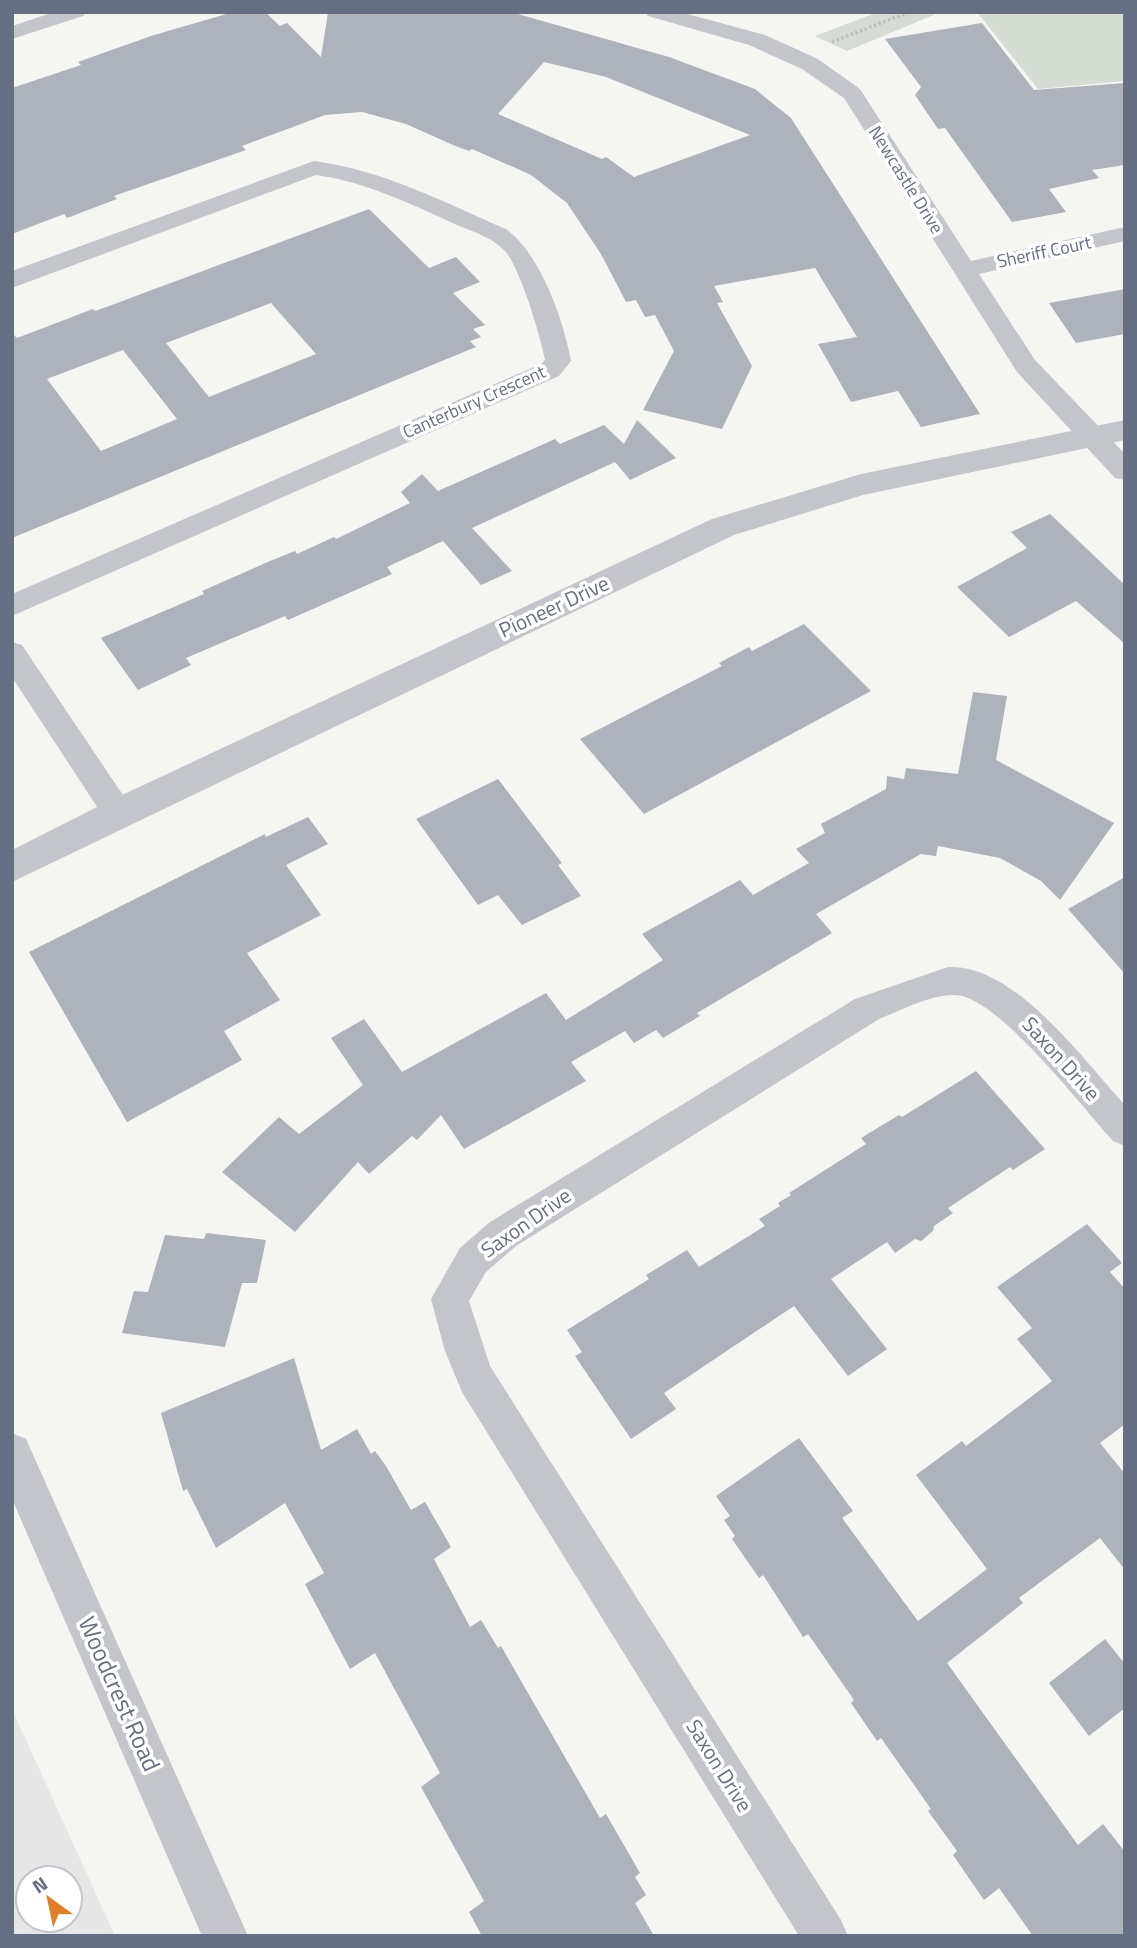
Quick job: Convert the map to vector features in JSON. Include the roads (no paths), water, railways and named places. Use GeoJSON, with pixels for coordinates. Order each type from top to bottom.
{"type":"FeatureCollection","features":[{"type":"Feature","properties":{"kind":"street"},"geometry":{"type":"LineString","coordinates":[[12,33],[76,12]]}},
{"type":"Feature","properties":{"kind":"street","name":"Newcastle Drive"},"geometry":{"type":"LineString","coordinates":[[655,12],[757,40],[810,64],[852,94],[1026,366],[1125,471]]}},
{"type":"Feature","properties":{"kind":"street","name":"Canterbury Crescent"},"geometry":{"type":"LineString","coordinates":[[12,280],[314,168],[336,169],[362,176],[498,234],[513,245],[521,256],[554,338],[558,361],[550,370],[12,606]]}},
{"type":"Feature","properties":{"kind":"street","name":"Sheriff Court"},"geometry":{"type":"LineString","coordinates":[[963,270],[1125,234]]}},
{"type":"Feature","properties":{"kind":"street","name":"Pioneer Drive"},"geometry":{"type":"LineString","coordinates":[[12,867],[118,813],[723,527],[861,485],[1125,430]]}},
{"type":"Feature","properties":{"kind":"street"},"geometry":{"type":"LineString","coordinates":[[12,653],[118,813]]}},
{"type":"Feature","properties":{"kind":"street","name":"Saxon Drive"},"geometry":{"type":"LineString","coordinates":[[825,1936],[476,1379],[464,1351],[450,1299],[473,1260],[503,1234],[867,1009],[930,987],[958,981],[1000,998],[1125,1130]]}},
{"type":"Feature","properties":{"kind":"street","name":"Woodcrest Road"},"geometry":{"type":"LineString","coordinates":[[12,1453],[225,1936]]}}]}
